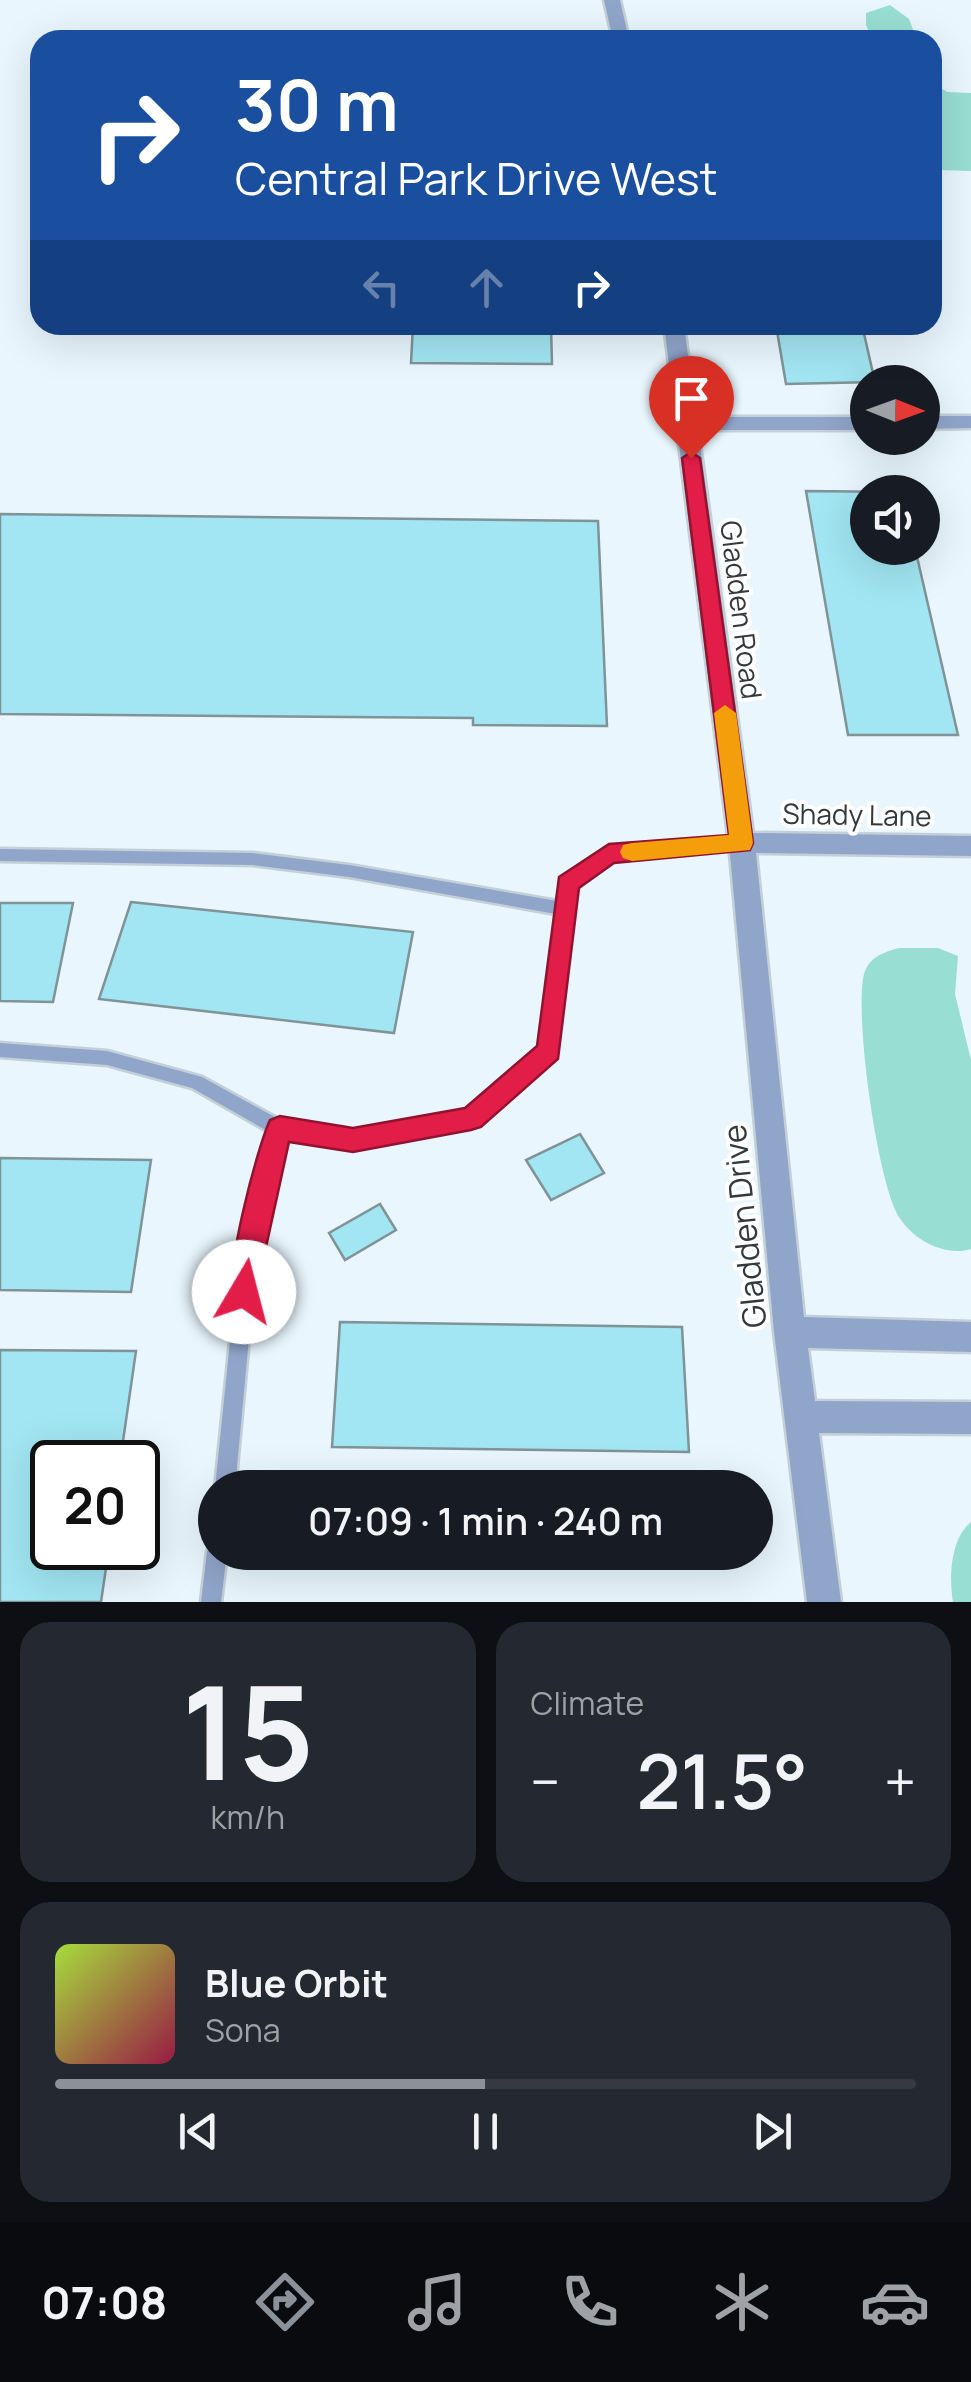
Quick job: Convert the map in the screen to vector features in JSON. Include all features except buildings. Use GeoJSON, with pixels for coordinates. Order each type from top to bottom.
{"type":"FeatureCollection","features":[{"type":"Feature","properties":{"kind":"street"},"geometry":{"type":"LineString","coordinates":[[612,0],[619,30]]}},
{"type":"Feature","properties":{"kind":"street","name":"Gladden Road"},"geometry":{"type":"LineString","coordinates":[[675,335],[742,843]]}},
{"type":"Feature","properties":{"kind":"street"},"geometry":{"type":"LineString","coordinates":[[940,423],[971,422]]}},
{"type":"Feature","properties":{"kind":"street"},"geometry":{"type":"LineString","coordinates":[[686,424],[850,423]]}},
{"type":"Feature","properties":{"kind":"street","name":"Shady Lane"},"geometry":{"type":"LineString","coordinates":[[742,843],[971,846]]}},
{"type":"Feature","properties":{"kind":"street","name":"Gladden Drive"},"geometry":{"type":"LineString","coordinates":[[742,843],[790,1332],[824,1602]]}},
{"type":"Feature","properties":{"kind":"street"},"geometry":{"type":"LineString","coordinates":[[790,1332],[971,1337]]}},
{"type":"Feature","properties":{"kind":"street"},"geometry":{"type":"LineString","coordinates":[[801,1417],[971,1418]]}},
{"type":"Feature","properties":{"kind":"lane"},"geometry":{"type":"LineString","coordinates":[[0,1050],[107,1058],[196,1082],[280,1128],[353,1140],[471,1118],[549,1052],[567,884],[609,854],[742,843]]}},
{"type":"Feature","properties":{"kind":"lane"},"geometry":{"type":"LineString","coordinates":[[0,855],[253,859],[349,871],[565,909]]}},
{"type":"Feature","properties":{"kind":"lane"},"geometry":{"type":"LineString","coordinates":[[226,1470],[248,1253],[280,1128]]}},
{"type":"Feature","properties":{"kind":"lane"},"geometry":{"type":"LineString","coordinates":[[211,1602],[215,1570]]}},
{"type":"Feature","properties":{"kind":"shaded area"},"geometry":{"type":"Polygon","coordinates":[[[890,5],[909,19],[913,30],[868,30],[866,13],[890,5]]]}},
{"type":"Feature","properties":{"kind":"shaded area"},"geometry":{"type":"Polygon","coordinates":[[[942,89],[971,93],[971,171],[942,170],[942,89]]]}},
{"type":"Feature","properties":{"kind":"shaded area"},"geometry":{"type":"Polygon","coordinates":[[[899,948],[938,948],[958,956],[955,994],[971,1060],[971,1249],[951,1251],[930,1245],[912,1233],[899,1217],[883,1169],[865,1059],[862,994],[869,963],[899,948]]]}},
{"type":"Feature","properties":{"kind":"shaded area"},"geometry":{"type":"Polygon","coordinates":[[[971,1522],[971,1602],[953,1602],[951,1571],[955,1548],[971,1522]]]}},
{"type":"Feature","properties":{"kind":"slow traffic"},"geometry":{"type":"LineString","coordinates":[[632,852],[742,843],[725,713]]}},
{"type":"Feature","properties":{"kind":"route"},"geometry":{"type":"LineString","coordinates":[[244,1292],[248,1253],[280,1128],[353,1140],[471,1118],[549,1052],[567,884],[609,854],[742,843],[691,458]]}}]}
